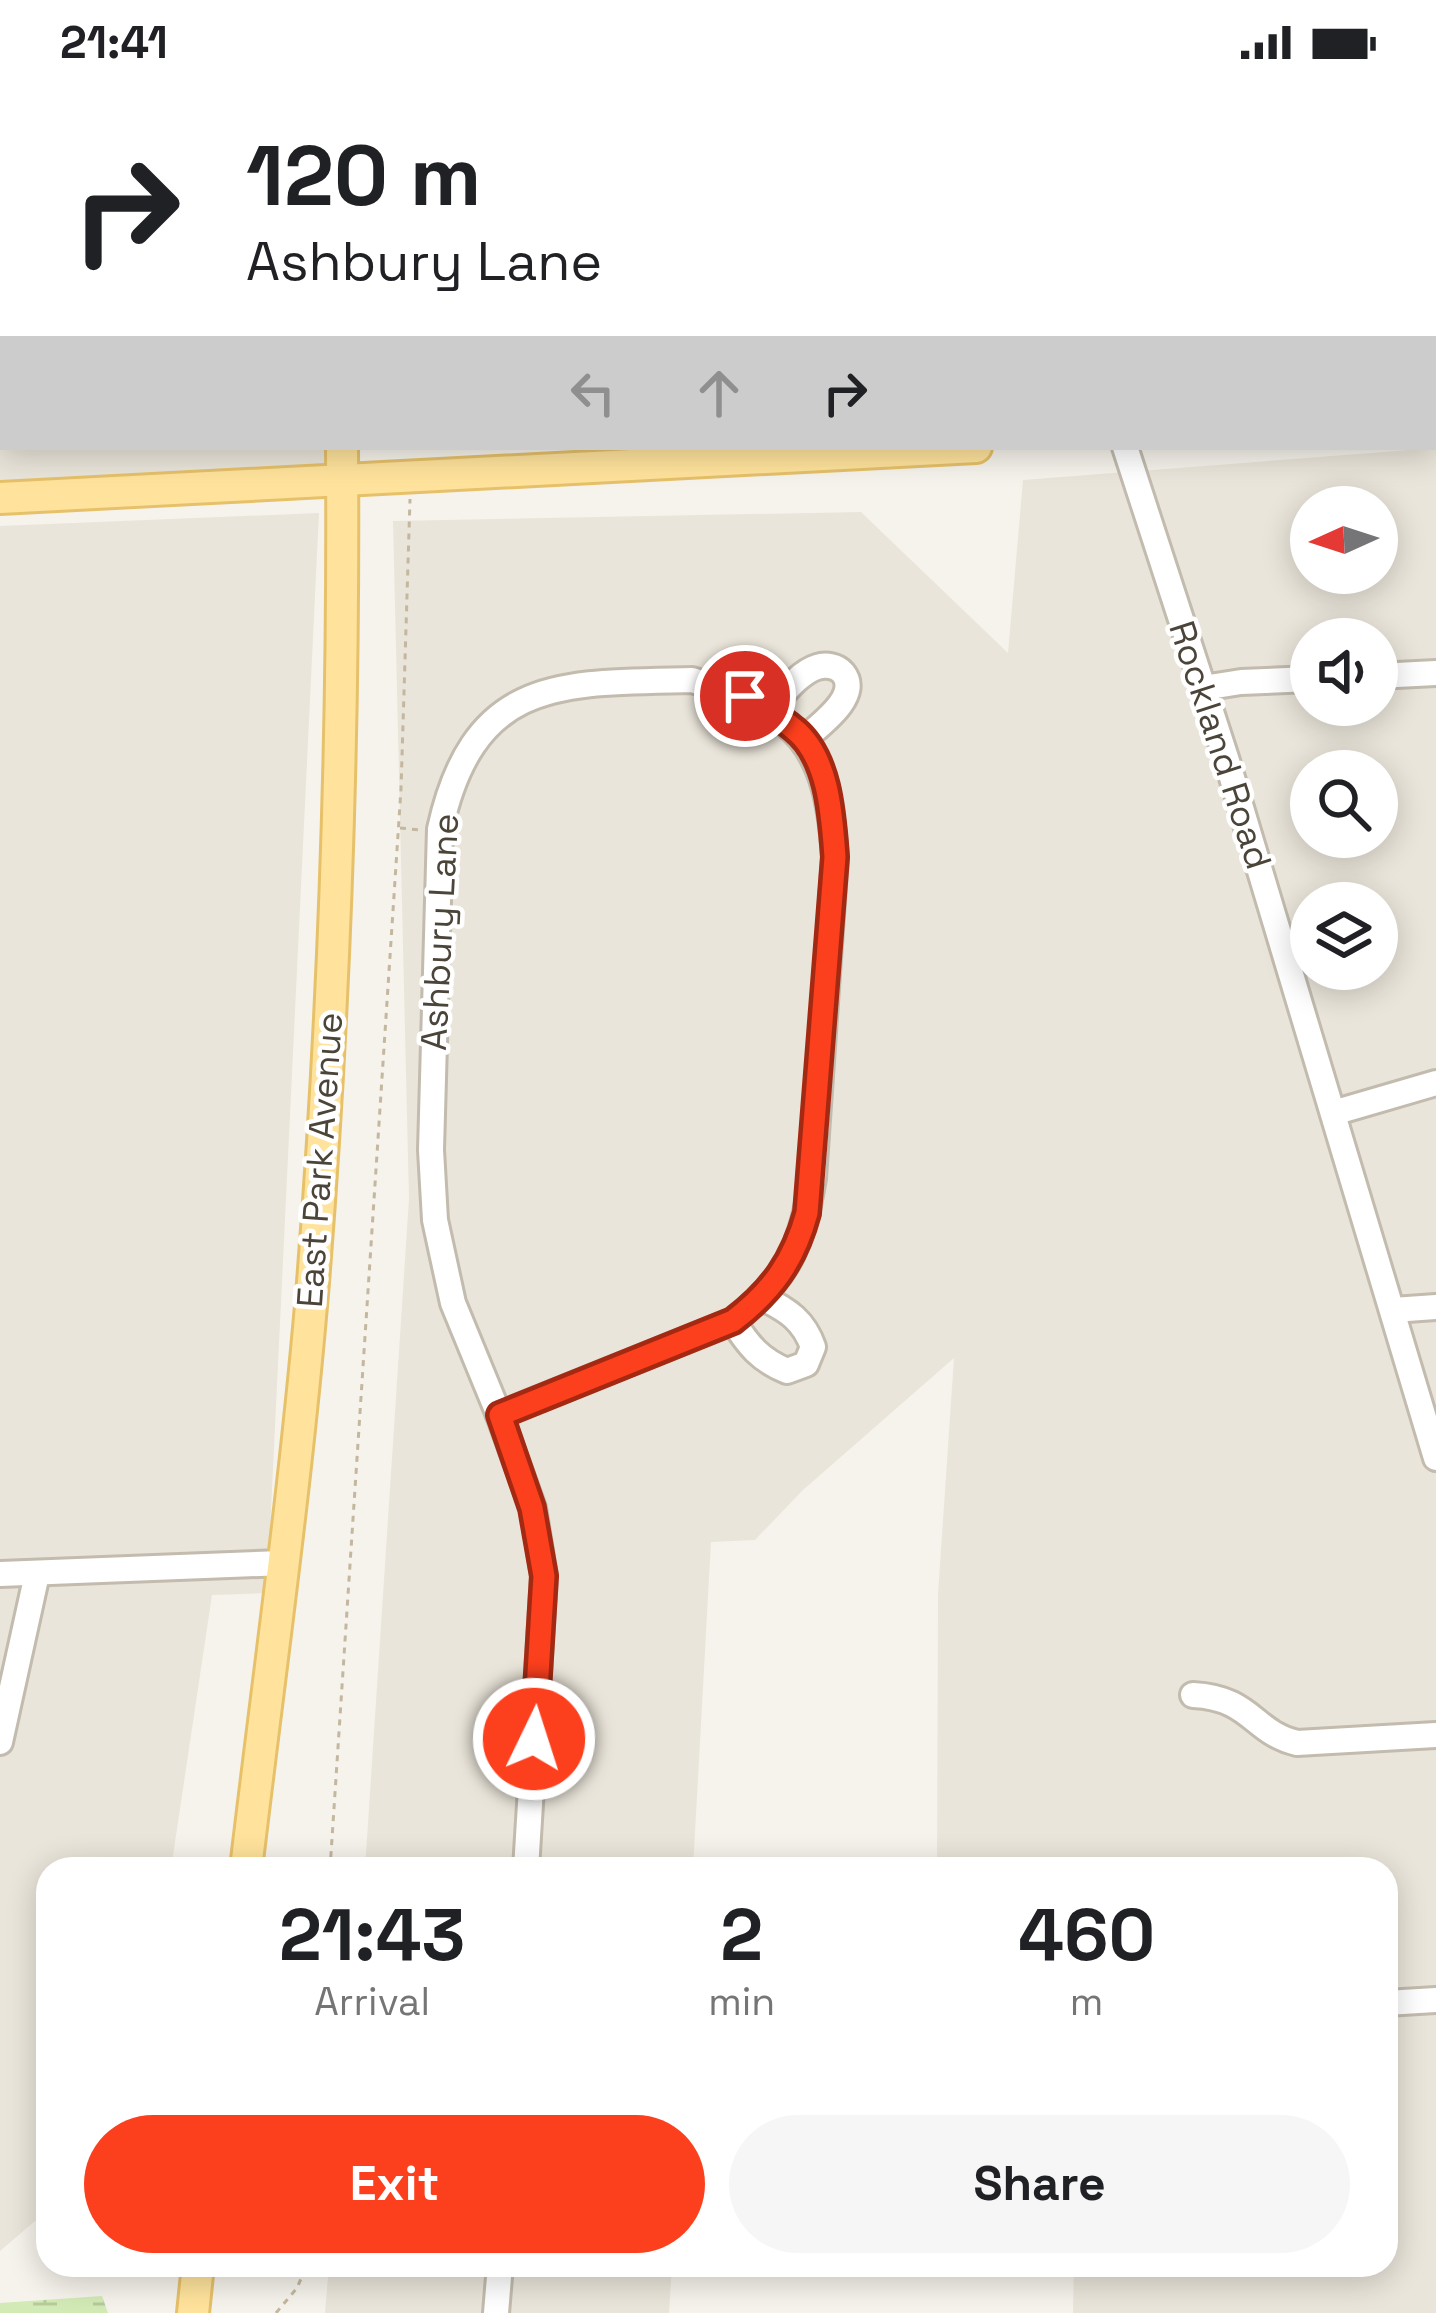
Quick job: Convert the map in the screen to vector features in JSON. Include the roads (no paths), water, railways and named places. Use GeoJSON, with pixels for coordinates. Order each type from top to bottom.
{"type":"FeatureCollection","features":[{"type":"Feature","properties":{"kind":"main road"},"geometry":{"type":"LineString","coordinates":[[0,498],[342,462],[859,450]]}},
{"type":"Feature","properties":{"kind":"main road","name":"East Park Avenue"},"geometry":{"type":"LineString","coordinates":[[247,1857],[313,1281],[336,907],[342,462]]}},
{"type":"Feature","properties":{"kind":"main road"},"geometry":{"type":"LineString","coordinates":[[193,2313],[197,2277]]}},
{"type":"Feature","properties":{"kind":"street","name":"Rockland Road"},"geometry":{"type":"LineString","coordinates":[[1126,450],[1334,1113],[1436,1458]]}},
{"type":"Feature","properties":{"kind":"street"},"geometry":{"type":"LineString","coordinates":[[767,711],[812,669],[830,665],[839,670],[846,676],[848,690],[842,703],[803,740]]}},
{"type":"Feature","properties":{"kind":"street"},"geometry":{"type":"LineString","coordinates":[[1398,675],[1436,673]]}},
{"type":"Feature","properties":{"kind":"street","name":"Ashbury Lane"},"geometry":{"type":"LineString","coordinates":[[500,1415],[733,1321],[763,1298],[798,1245],[807,1213],[835,857],[832,814],[821,772],[799,732],[745,696],[692,680],[577,682],[543,692],[495,720],[469,750],[450,784],[440,829],[431,1150],[435,1220],[452,1303],[500,1415],[532,1508],[544,1576],[527,1857]]}},
{"type":"Feature","properties":{"kind":"street"},"geometry":{"type":"LineString","coordinates":[[1203,688],[1290,680]]}},
{"type":"Feature","properties":{"kind":"street"},"geometry":{"type":"LineString","coordinates":[[1334,1113],[1436,1083]]}},
{"type":"Feature","properties":{"kind":"street"},"geometry":{"type":"LineString","coordinates":[[733,1321],[767,1363],[788,1371],[806,1364],[813,1347],[807,1330],[789,1311],[763,1298]]}},
{"type":"Feature","properties":{"kind":"street"},"geometry":{"type":"LineString","coordinates":[[1393,1310],[1436,1307]]}},
{"type":"Feature","properties":{"kind":"street"},"geometry":{"type":"LineString","coordinates":[[0,1574],[283,1563]]}},
{"type":"Feature","properties":{"kind":"street"},"geometry":{"type":"LineString","coordinates":[[0,1742],[37,1574]]}},
{"type":"Feature","properties":{"kind":"street"},"geometry":{"type":"LineString","coordinates":[[1192,1695],[1227,1699],[1279,1739],[1297,1743],[1436,1735]]}},
{"type":"Feature","properties":{"kind":"street"},"geometry":{"type":"LineString","coordinates":[[1398,2002],[1436,2000]]}},
{"type":"Feature","properties":{"kind":"street"},"geometry":{"type":"LineString","coordinates":[[496,2313],[499,2277]]}}]}
